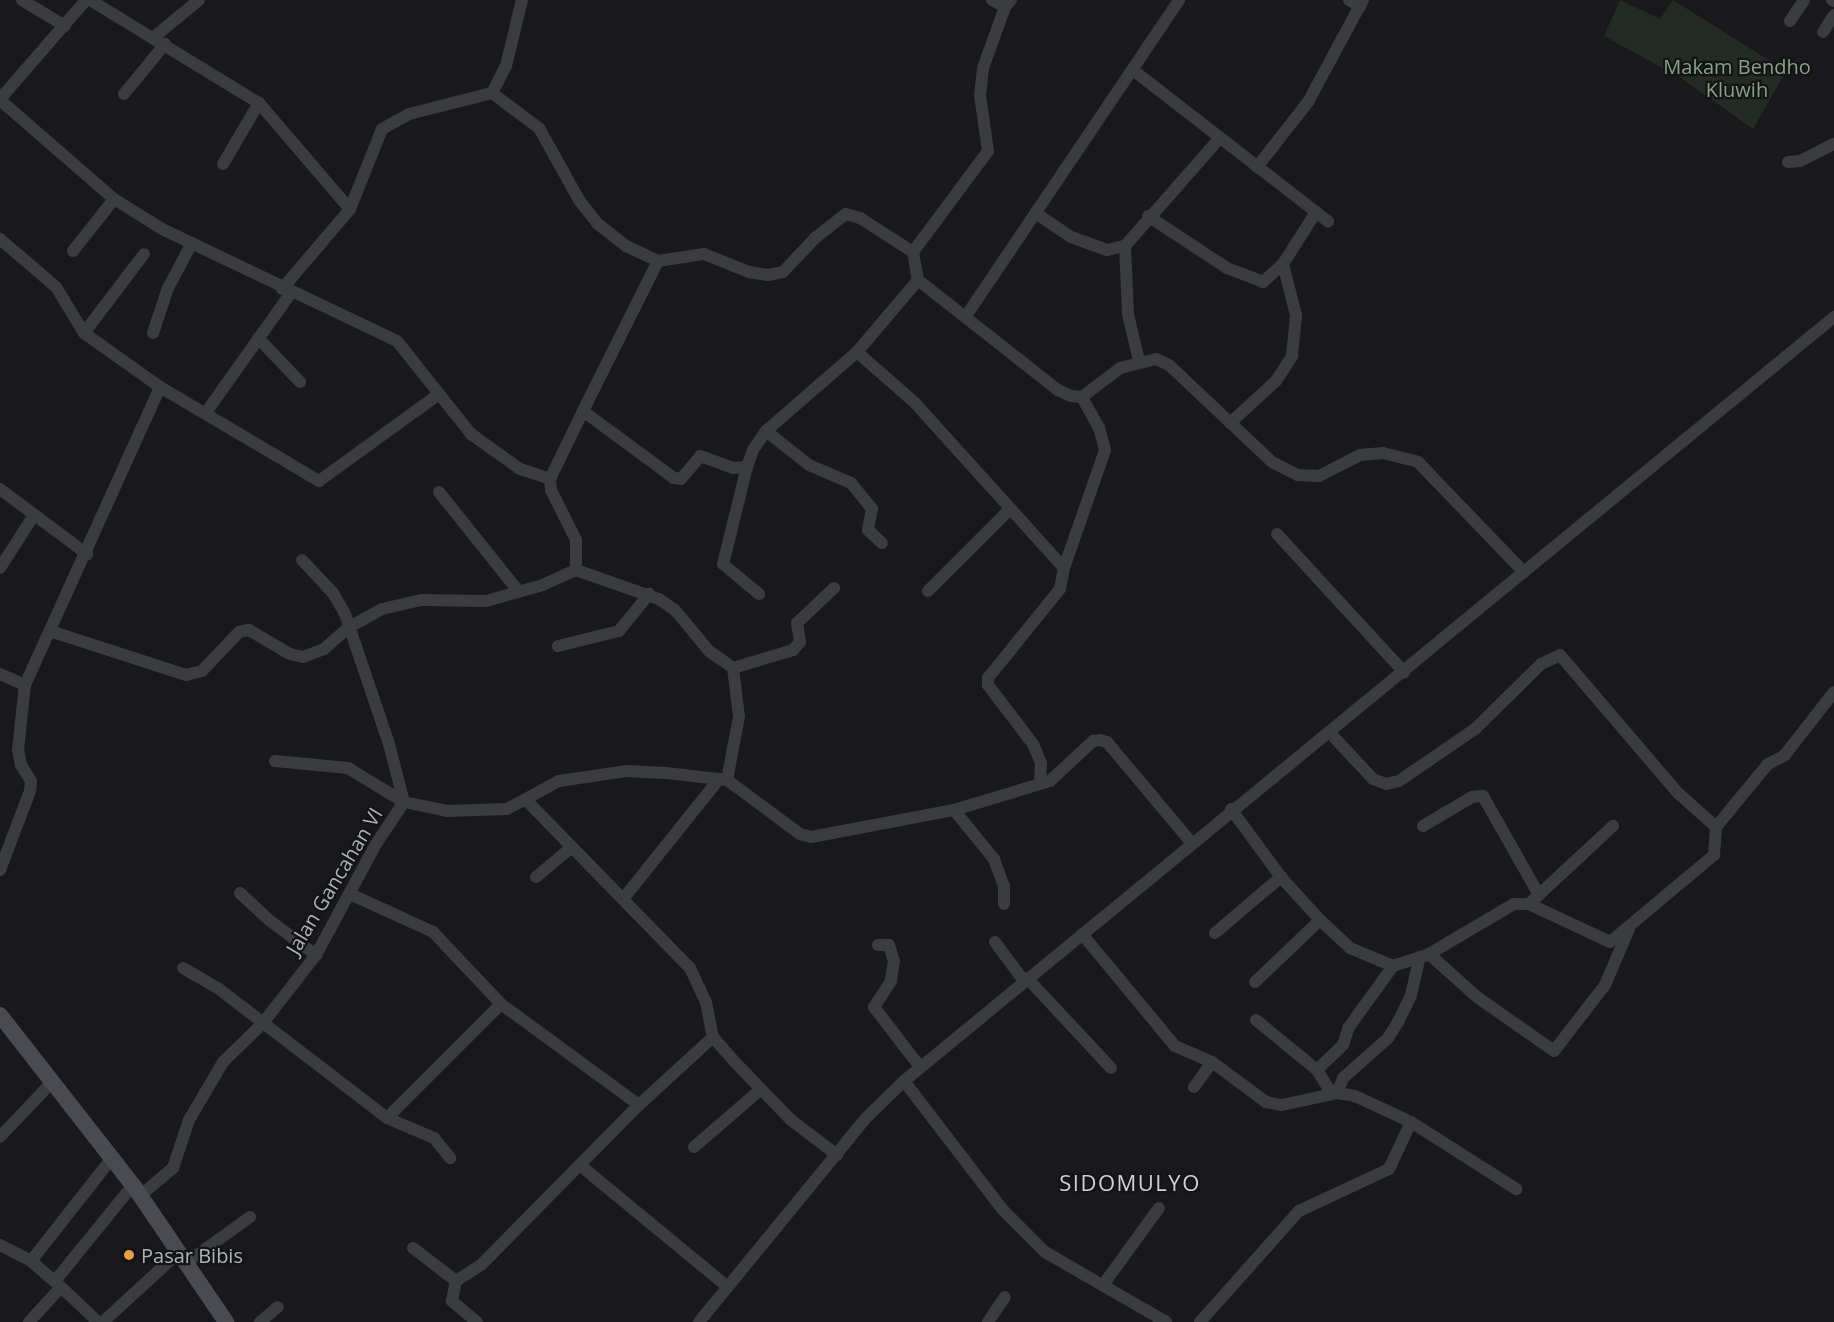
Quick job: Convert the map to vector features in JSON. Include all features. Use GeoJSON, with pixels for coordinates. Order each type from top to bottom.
{"type":"FeatureCollection","features":[{"type":"Feature","properties":{"kind":"main road"},"geometry":{"type":"LineString","coordinates":[[3,1025],[53,1081],[137,1190],[226,1322]]}},
{"type":"Feature","properties":{"kind":"street"},"geometry":{"type":"LineString","coordinates":[[22,0],[65,26]]}},
{"type":"Feature","properties":{"kind":"street"},"geometry":{"type":"LineString","coordinates":[[350,209],[259,103],[154,37],[88,0],[0,99],[114,199],[192,243],[286,291],[397,341],[471,434],[520,469],[550,479]]}},
{"type":"Feature","properties":{"kind":"street"},"geometry":{"type":"LineString","coordinates":[[154,37],[199,0]]}},
{"type":"Feature","properties":{"kind":"street"},"geometry":{"type":"LineString","coordinates":[[207,411],[258,338],[286,291],[350,209],[382,129],[409,114],[492,93],[506,66],[522,0]]}},
{"type":"Feature","properties":{"kind":"street"},"geometry":{"type":"LineString","coordinates":[[992,0],[1008,4],[983,68],[980,95],[988,151],[913,252],[918,280],[1058,390],[1082,397],[1099,428],[1106,450],[1064,568],[1060,589],[988,678],[988,685],[1033,744],[1041,763],[1040,783]]}},
{"type":"Feature","properties":{"kind":"street"},"geometry":{"type":"LineString","coordinates":[[966,316],[1037,214],[1179,0]]}},
{"type":"Feature","properties":{"kind":"street"},"geometry":{"type":"LineString","coordinates":[[1790,21],[1804,0]]}},
{"type":"Feature","properties":{"kind":"street"},"geometry":{"type":"LineString","coordinates":[[1257,167],[1308,102],[1357,2]]}},
{"type":"Feature","properties":{"kind":"street"},"geometry":{"type":"LineString","coordinates":[[1823,32],[1834,15]]}},
{"type":"Feature","properties":{"kind":"street"},"geometry":{"type":"LineString","coordinates":[[124,94],[165,44]]}},
{"type":"Feature","properties":{"kind":"street"},"geometry":{"type":"LineString","coordinates":[[1133,70],[1328,221]]}},
{"type":"Feature","properties":{"kind":"street"},"geometry":{"type":"LineString","coordinates":[[492,93],[539,128],[579,200],[598,224],[626,246],[658,261],[704,254],[749,272],[768,275],[783,272],[815,238],[846,214],[860,218],[913,252]]}},
{"type":"Feature","properties":{"kind":"street"},"geometry":{"type":"LineString","coordinates":[[223,164],[259,103]]}},
{"type":"Feature","properties":{"kind":"street"},"geometry":{"type":"LineString","coordinates":[[1037,214],[1071,237],[1089,244],[1107,250],[1125,246],[1220,138]]}},
{"type":"Feature","properties":{"kind":"street"},"geometry":{"type":"LineString","coordinates":[[1788,162],[1800,161],[1834,144]]}},
{"type":"Feature","properties":{"kind":"street"},"geometry":{"type":"LineString","coordinates":[[73,251],[114,199]]}},
{"type":"Feature","properties":{"kind":"street"},"geometry":{"type":"LineString","coordinates":[[1149,216],[1227,268],[1256,280],[1269,279],[1283,264],[1316,212]]}},
{"type":"Feature","properties":{"kind":"street"},"geometry":{"type":"LineString","coordinates":[[0,239],[56,287],[84,333],[160,387],[207,411],[319,481],[439,394]]}},
{"type":"Feature","properties":{"kind":"street"},"geometry":{"type":"LineString","coordinates":[[153,333],[168,288],[192,243]]}},
{"type":"Feature","properties":{"kind":"street"},"geometry":{"type":"LineString","coordinates":[[1125,246],[1128,314],[1138,361]]}},
{"type":"Feature","properties":{"kind":"street"},"geometry":{"type":"LineString","coordinates":[[84,333],[144,254]]}},
{"type":"Feature","properties":{"kind":"street"},"geometry":{"type":"LineString","coordinates":[[576,570],[576,540],[551,490],[550,479],[658,261]]}},
{"type":"Feature","properties":{"kind":"street"},"geometry":{"type":"LineString","coordinates":[[1230,423],[1276,381],[1292,356],[1296,315],[1283,264]]}},
{"type":"Feature","properties":{"kind":"street"},"geometry":{"type":"LineString","coordinates":[[759,594],[723,564],[747,467],[766,431],[857,352],[918,280]]}},
{"type":"Feature","properties":{"kind":"street"},"geometry":{"type":"LineString","coordinates":[[699,1322],[837,1155],[904,1081],[1025,979],[1232,809],[1330,733],[1834,317]]}},
{"type":"Feature","properties":{"kind":"street"},"geometry":{"type":"LineString","coordinates":[[258,338],[300,382]]}},
{"type":"Feature","properties":{"kind":"street"},"geometry":{"type":"LineString","coordinates":[[857,352],[915,403],[1009,510],[1064,568]]}},
{"type":"Feature","properties":{"kind":"street"},"geometry":{"type":"LineString","coordinates":[[1082,397],[1120,368],[1138,361],[1156,359],[1169,365],[1272,462],[1298,475],[1318,476],[1360,455],[1383,453],[1419,462],[1524,572]]}},
{"type":"Feature","properties":{"kind":"street"},"geometry":{"type":"LineString","coordinates":[[0,870],[30,791],[31,781],[21,765],[18,750],[25,685],[87,554],[160,387]]}},
{"type":"Feature","properties":{"kind":"street"},"geometry":{"type":"LineString","coordinates":[[583,411],[674,478],[686,476],[700,456],[733,468],[747,467]]}},
{"type":"Feature","properties":{"kind":"street"},"geometry":{"type":"LineString","coordinates":[[766,431],[809,465],[850,483],[872,508],[868,530],[882,543]]}},
{"type":"Feature","properties":{"kind":"street"},"geometry":{"type":"LineString","coordinates":[[0,489],[87,554]]}},
{"type":"Feature","properties":{"kind":"street"},"geometry":{"type":"LineString","coordinates":[[439,492],[519,592]]}},
{"type":"Feature","properties":{"kind":"street"},"geometry":{"type":"LineString","coordinates":[[928,591],[1009,510]]}},
{"type":"Feature","properties":{"kind":"street"},"geometry":{"type":"LineString","coordinates":[[0,568],[34,515]]}},
{"type":"Feature","properties":{"kind":"street"},"geometry":{"type":"LineString","coordinates":[[1277,534],[1404,672]]}},
{"type":"Feature","properties":{"kind":"street"},"geometry":{"type":"LineString","coordinates":[[302,560],[333,593],[345,614],[389,744],[404,802]]}},
{"type":"Feature","properties":{"kind":"street"},"geometry":{"type":"LineString","coordinates":[[50,631],[186,675],[202,671],[239,632],[260,634],[290,654],[303,657],[324,649],[348,628],[382,609],[421,600],[486,601],[519,592],[576,570],[649,594],[675,610],[709,651],[733,668],[739,717],[723,780],[623,899]]}},
{"type":"Feature","properties":{"kind":"street"},"geometry":{"type":"LineString","coordinates":[[733,668],[794,650],[800,642],[798,623],[834,588]]}},
{"type":"Feature","properties":{"kind":"street"},"geometry":{"type":"LineString","coordinates":[[558,646],[619,631],[649,594]]}},
{"type":"Feature","properties":{"kind":"street"},"geometry":{"type":"LineString","coordinates":[[1330,733],[1373,779],[1386,784],[1399,781],[1475,729],[1541,664],[1560,655],[1678,793],[1716,827]]}},
{"type":"Feature","properties":{"kind":"street"},"geometry":{"type":"LineString","coordinates":[[0,674],[25,685]]}},
{"type":"Feature","properties":{"kind":"street"},"geometry":{"type":"LineString","coordinates":[[1423,826],[1472,797],[1486,797],[1534,899],[1603,942],[1616,940],[1714,855],[1716,827],[1768,764],[1784,756],[1834,692]]}},
{"type":"Feature","properties":{"kind":"street","name":"Jalan Gancahan VI"},"geometry":{"type":"LineString","coordinates":[[29,1322],[137,1190],[173,1167],[189,1120],[223,1062],[263,1023],[316,955],[404,802],[447,811],[507,809],[527,801],[549,785],[586,776],[656,772],[723,780],[805,836],[954,810],[1050,781],[1093,741],[1107,742],[1191,843]]}},
{"type":"Feature","properties":{"kind":"street"},"geometry":{"type":"LineString","coordinates":[[275,761],[348,768],[404,802]]}},
{"type":"Feature","properties":{"kind":"street"},"geometry":{"type":"LineString","coordinates":[[527,801],[690,968],[706,1002],[713,1037],[760,1090],[791,1120],[837,1155]]}},
{"type":"Feature","properties":{"kind":"street"},"geometry":{"type":"LineString","coordinates":[[1232,809],[1281,877],[1320,921],[1350,948],[1393,966]]}},
{"type":"Feature","properties":{"kind":"street"},"geometry":{"type":"LineString","coordinates":[[954,810],[994,860],[1004,886],[1004,904]]}},
{"type":"Feature","properties":{"kind":"street"},"geometry":{"type":"LineString","coordinates":[[1317,1070],[1343,1045],[1349,1027],[1393,966],[1424,955],[1514,904],[1534,899],[1613,826]]}},
{"type":"Feature","properties":{"kind":"street"},"geometry":{"type":"LineString","coordinates":[[536,877],[572,847]]}},
{"type":"Feature","properties":{"kind":"street"},"geometry":{"type":"LineString","coordinates":[[1215,933],[1281,877]]}},
{"type":"Feature","properties":{"kind":"street"},"geometry":{"type":"LineString","coordinates":[[240,893],[269,920],[316,955]]}},
{"type":"Feature","properties":{"kind":"street"},"geometry":{"type":"LineString","coordinates":[[350,894],[433,933],[447,943],[501,1004],[639,1105]]}},
{"type":"Feature","properties":{"kind":"street"},"geometry":{"type":"LineString","coordinates":[[1255,982],[1320,921]]}},
{"type":"Feature","properties":{"kind":"street"},"geometry":{"type":"LineString","coordinates":[[1424,955],[1477,997],[1554,1052],[1605,985],[1629,929]]}},
{"type":"Feature","properties":{"kind":"street"},"geometry":{"type":"LineString","coordinates":[[1082,934],[1175,1046],[1212,1062],[1274,1105],[1335,1094],[1355,1096],[1411,1122],[1516,1189]]}},
{"type":"Feature","properties":{"kind":"street"},"geometry":{"type":"LineString","coordinates":[[995,942],[1025,979],[1111,1068]]}},
{"type":"Feature","properties":{"kind":"street"},"geometry":{"type":"LineString","coordinates":[[878,945],[889,945],[894,962],[891,981],[874,1007],[920,1067]]}},
{"type":"Feature","properties":{"kind":"street"},"geometry":{"type":"LineString","coordinates":[[1335,1094],[1343,1078],[1388,1038],[1411,995],[1424,955]]}},
{"type":"Feature","properties":{"kind":"street"},"geometry":{"type":"LineString","coordinates":[[183,968],[219,988],[387,1118],[434,1138],[450,1158]]}},
{"type":"Feature","properties":{"kind":"street"},"geometry":{"type":"LineString","coordinates":[[387,1118],[501,1004]]}},
{"type":"Feature","properties":{"kind":"street"},"geometry":{"type":"LineString","coordinates":[[1256,1020],[1317,1070],[1335,1094]]}},
{"type":"Feature","properties":{"kind":"street"},"geometry":{"type":"LineString","coordinates":[[477,1322],[452,1301],[456,1281],[481,1265],[639,1105],[713,1037]]}},
{"type":"Feature","properties":{"kind":"street"},"geometry":{"type":"LineString","coordinates":[[1194,1088],[1212,1062]]}},
{"type":"Feature","properties":{"kind":"street"},"geometry":{"type":"LineString","coordinates":[[0,1137],[53,1081]]}},
{"type":"Feature","properties":{"kind":"street"},"geometry":{"type":"LineString","coordinates":[[904,1081],[1023,1232],[1045,1252],[1166,1322]]}},
{"type":"Feature","properties":{"kind":"street"},"geometry":{"type":"LineString","coordinates":[[694,1147],[760,1090]]}},
{"type":"Feature","properties":{"kind":"street"},"geometry":{"type":"LineString","coordinates":[[1200,1322],[1299,1211],[1389,1169],[1411,1122]]}},
{"type":"Feature","properties":{"kind":"street"},"geometry":{"type":"LineString","coordinates":[[31,1261],[112,1158]]}},
{"type":"Feature","properties":{"kind":"street"},"geometry":{"type":"LineString","coordinates":[[581,1166],[728,1287]]}},
{"type":"Feature","properties":{"kind":"street"},"geometry":{"type":"LineString","coordinates":[[1103,1285],[1159,1208]]}},
{"type":"Feature","properties":{"kind":"street"},"geometry":{"type":"LineString","coordinates":[[103,1322],[183,1258],[250,1217]]}},
{"type":"Feature","properties":{"kind":"street"},"geometry":{"type":"LineString","coordinates":[[0,1245],[31,1261],[98,1322]]}},
{"type":"Feature","properties":{"kind":"street"},"geometry":{"type":"LineString","coordinates":[[413,1248],[456,1281]]}},
{"type":"Feature","properties":{"kind":"street"},"geometry":{"type":"LineString","coordinates":[[988,1322],[1005,1297]]}},
{"type":"Feature","properties":{"kind":"street"},"geometry":{"type":"LineString","coordinates":[[261,1322],[278,1307]]}},
{"type":"Feature","properties":{"kind":"green space","name":"Makam Bendho Kluwih"},"geometry":{"type":"Polygon","coordinates":[[[1620,0],[1660,19],[1673,0],[1786,71],[1753,129],[1681,78],[1604,36],[1620,0]]]}},
{"type":"Feature","properties":{"kind":"place","name":"Pasar Bibis"},"geometry":{"type":"Point","coordinates":[129,1255]}},
{"type":"Feature","properties":{"kind":"district","name":"SIDOMULYO"},"geometry":{"type":"Point","coordinates":[1130,1183]}}]}
